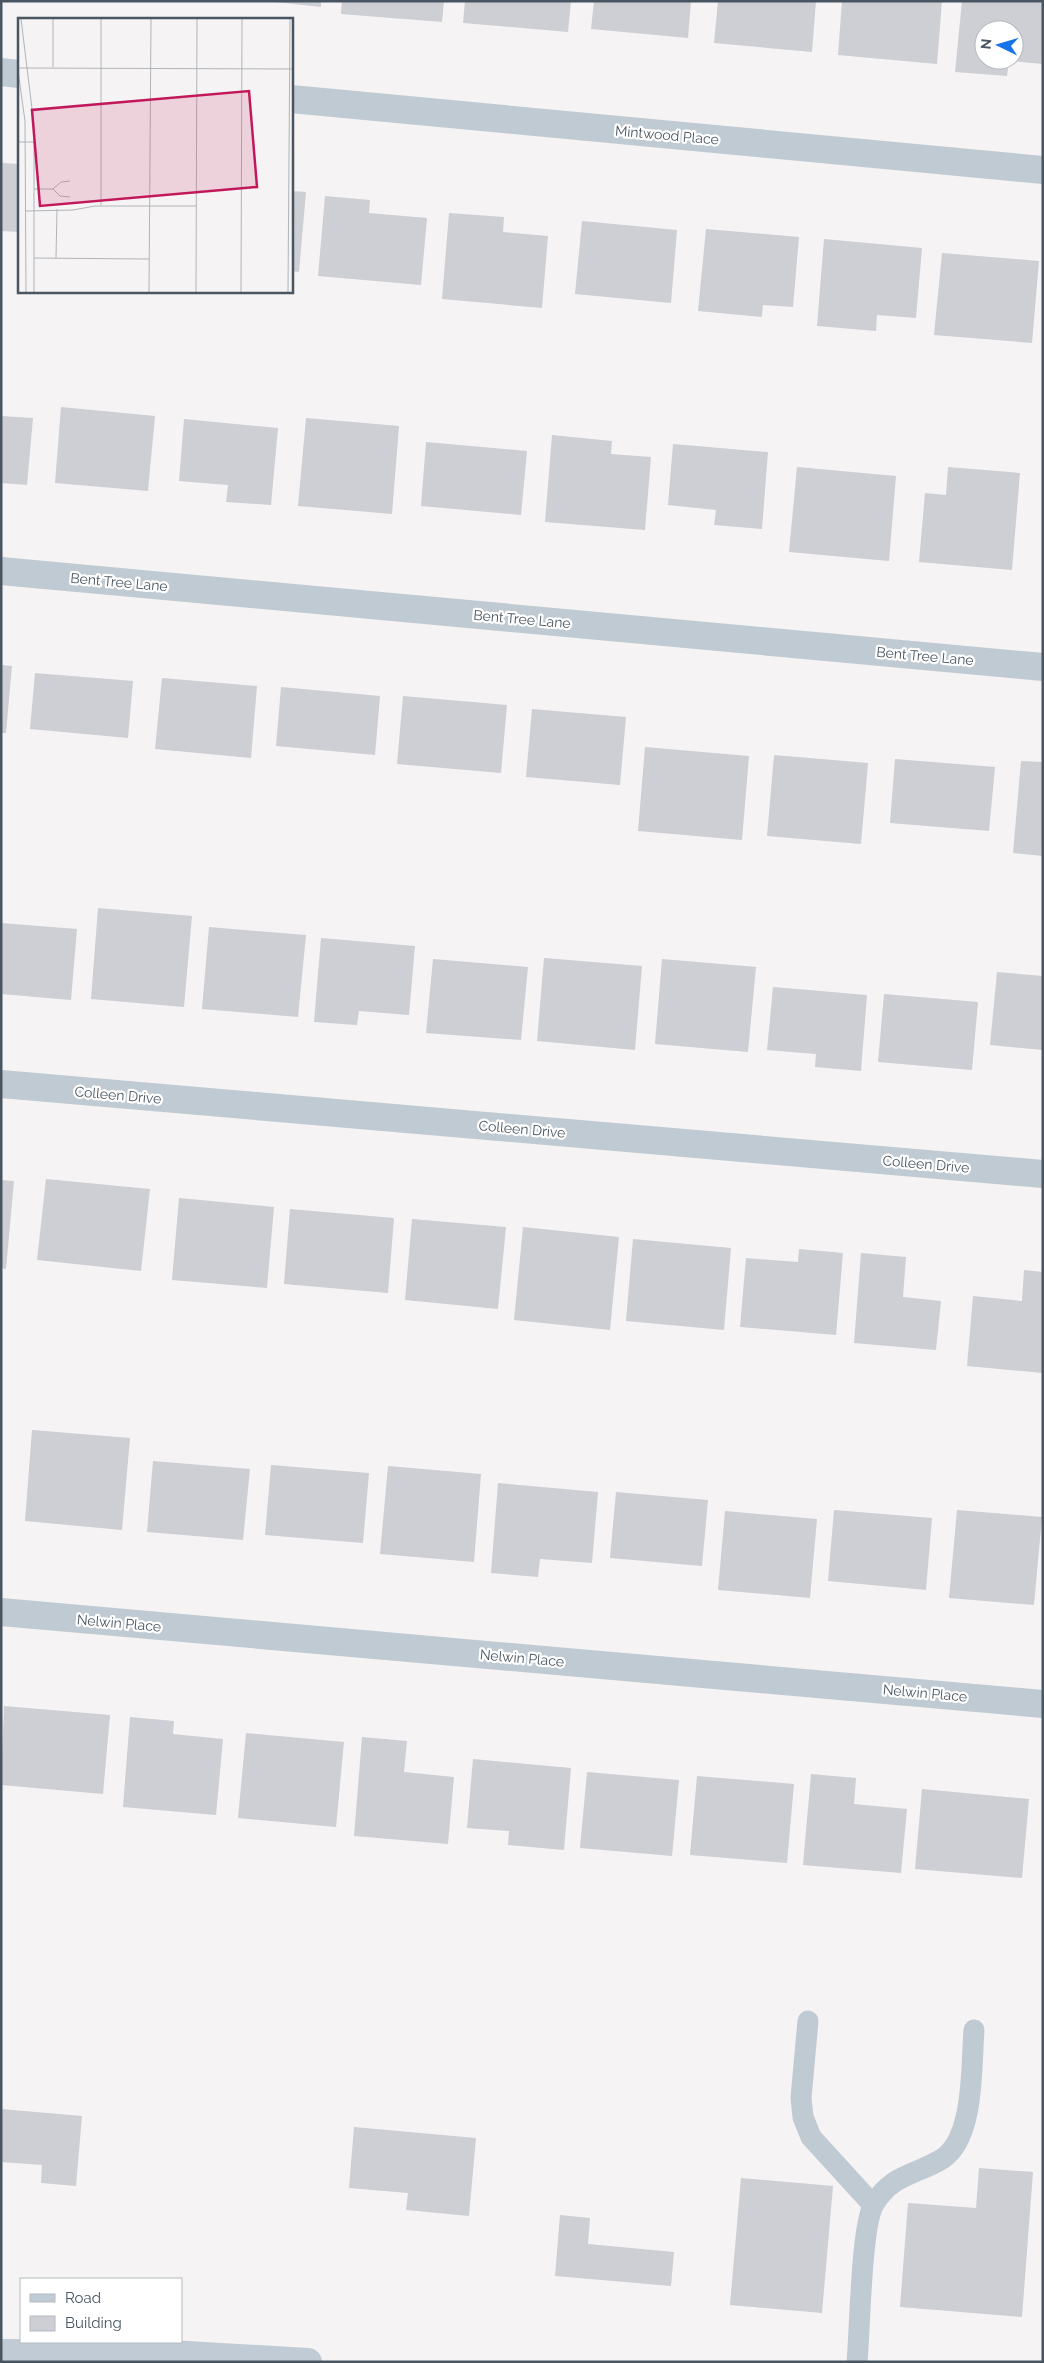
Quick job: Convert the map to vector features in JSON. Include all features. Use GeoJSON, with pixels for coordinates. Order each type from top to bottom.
{"type":"FeatureCollection","features":[{"type":"Feature","properties":{"kind":"main road"},"geometry":{"type":"LineString","coordinates":[[1,2353],[170,2354],[308,2362]]}},
{"type":"Feature","properties":{"kind":"street"},"geometry":{"type":"LineString","coordinates":[[1,72],[18,74]]}},
{"type":"Feature","properties":{"kind":"street","name":"Mintwood Place"},"geometry":{"type":"LineString","coordinates":[[292,99],[1043,170]]}},
{"type":"Feature","properties":{"kind":"street","name":"Bent Tree Lane"},"geometry":{"type":"LineString","coordinates":[[1,572],[1043,666]]}},
{"type":"Feature","properties":{"kind":"street","name":"Colleen Drive"},"geometry":{"type":"LineString","coordinates":[[1,1084],[1043,1174]]}},
{"type":"Feature","properties":{"kind":"street","name":"Nelwin Place"},"geometry":{"type":"LineString","coordinates":[[1,1612],[1043,1704]]}},
{"type":"Feature","properties":{"kind":"lane"},"geometry":{"type":"LineString","coordinates":[[808,2021],[801,2098],[803,2117],[811,2137],[873,2205]]}},
{"type":"Feature","properties":{"kind":"lane"},"geometry":{"type":"LineString","coordinates":[[857,2362],[867,2232],[873,2205],[891,2183],[943,2158],[960,2138],[967,2118],[974,2030]]}},
{"type":"Feature","properties":{"kind":"building"},"geometry":{"type":"Polygon","coordinates":[[[266,1],[321,1],[321,7],[266,1]]]}},
{"type":"Feature","properties":{"kind":"building"},"geometry":{"type":"Polygon","coordinates":[[[342,1],[444,1],[442,22],[341,14],[342,1]]]}},
{"type":"Feature","properties":{"kind":"building"},"geometry":{"type":"Polygon","coordinates":[[[465,1],[571,1],[568,32],[463,23],[465,1]]]}},
{"type":"Feature","properties":{"kind":"building"},"geometry":{"type":"Polygon","coordinates":[[[594,1],[691,1],[688,38],[591,29],[594,1]]]}},
{"type":"Feature","properties":{"kind":"building"},"geometry":{"type":"Polygon","coordinates":[[[718,1],[816,1],[812,52],[714,43],[718,1]]]}},
{"type":"Feature","properties":{"kind":"building"},"geometry":{"type":"Polygon","coordinates":[[[842,1],[942,1],[937,64],[838,55],[842,1]]]}},
{"type":"Feature","properties":{"kind":"building"},"geometry":{"type":"Polygon","coordinates":[[[962,1],[1043,1],[1043,64],[1024,62],[1024,20],[974,20],[974,70],[1008,70],[1007,76],[955,72],[962,1]]]}},
{"type":"Feature","properties":{"kind":"building"},"geometry":{"type":"Polygon","coordinates":[[[1,163],[18,164],[18,232],[1,231],[1,163]]]}},
{"type":"Feature","properties":{"kind":"building"},"geometry":{"type":"Polygon","coordinates":[[[292,191],[306,192],[299,272],[292,271],[292,191]]]}},
{"type":"Feature","properties":{"kind":"building"},"geometry":{"type":"Polygon","coordinates":[[[325,196],[370,200],[369,213],[427,218],[421,285],[318,276],[325,196]]]}},
{"type":"Feature","properties":{"kind":"building"},"geometry":{"type":"Polygon","coordinates":[[[449,213],[504,217],[503,232],[548,236],[542,308],[442,299],[449,213]]]}},
{"type":"Feature","properties":{"kind":"building"},"geometry":{"type":"Polygon","coordinates":[[[582,221],[677,230],[671,303],[575,294],[582,221]]]}},
{"type":"Feature","properties":{"kind":"building"},"geometry":{"type":"Polygon","coordinates":[[[706,229],[799,237],[793,307],[763,305],[762,317],[698,311],[706,229]]]}},
{"type":"Feature","properties":{"kind":"building"},"geometry":{"type":"Polygon","coordinates":[[[824,239],[922,248],[916,318],[877,315],[876,331],[817,326],[824,239]]]}},
{"type":"Feature","properties":{"kind":"building"},"geometry":{"type":"Polygon","coordinates":[[[942,253],[1039,261],[1032,343],[934,335],[942,253]]]}},
{"type":"Feature","properties":{"kind":"building"},"geometry":{"type":"Polygon","coordinates":[[[61,407],[155,416],[148,491],[55,483],[61,407]]]}},
{"type":"Feature","properties":{"kind":"building"},"geometry":{"type":"Polygon","coordinates":[[[1,416],[33,418],[27,485],[1,483],[1,416]]]}},
{"type":"Feature","properties":{"kind":"building"},"geometry":{"type":"Polygon","coordinates":[[[306,418],[399,426],[392,514],[298,506],[306,418]]]}},
{"type":"Feature","properties":{"kind":"building"},"geometry":{"type":"Polygon","coordinates":[[[184,419],[278,428],[271,505],[226,502],[228,485],[179,481],[184,419]]]}},
{"type":"Feature","properties":{"kind":"building"},"geometry":{"type":"Polygon","coordinates":[[[552,435],[612,441],[611,454],[651,457],[645,530],[545,522],[552,435]]]}},
{"type":"Feature","properties":{"kind":"building"},"geometry":{"type":"Polygon","coordinates":[[[426,442],[527,451],[521,515],[421,506],[426,442]]]}},
{"type":"Feature","properties":{"kind":"building"},"geometry":{"type":"Polygon","coordinates":[[[673,444],[768,452],[762,529],[714,525],[716,510],[668,505],[673,444]]]}},
{"type":"Feature","properties":{"kind":"building"},"geometry":{"type":"Polygon","coordinates":[[[797,467],[896,476],[889,561],[789,552],[797,467]]]}},
{"type":"Feature","properties":{"kind":"building"},"geometry":{"type":"Polygon","coordinates":[[[948,467],[1020,473],[1012,570],[919,562],[925,493],[946,495],[948,467]]]}},
{"type":"Feature","properties":{"kind":"building"},"geometry":{"type":"Polygon","coordinates":[[[1,665],[12,666],[6,733],[1,733],[1,665]]]}},
{"type":"Feature","properties":{"kind":"building"},"geometry":{"type":"Polygon","coordinates":[[[35,673],[133,681],[128,738],[30,729],[35,673]]]}},
{"type":"Feature","properties":{"kind":"building"},"geometry":{"type":"Polygon","coordinates":[[[162,678],[257,686],[251,758],[155,749],[162,678]]]}},
{"type":"Feature","properties":{"kind":"building"},"geometry":{"type":"Polygon","coordinates":[[[281,687],[380,696],[375,755],[276,746],[281,687]]]}},
{"type":"Feature","properties":{"kind":"building"},"geometry":{"type":"Polygon","coordinates":[[[403,696],[507,705],[501,773],[397,764],[403,696]]]}},
{"type":"Feature","properties":{"kind":"building"},"geometry":{"type":"Polygon","coordinates":[[[532,709],[626,717],[620,785],[526,777],[532,709]]]}},
{"type":"Feature","properties":{"kind":"building"},"geometry":{"type":"Polygon","coordinates":[[[645,747],[749,756],[742,840],[638,831],[645,747]]]}},
{"type":"Feature","properties":{"kind":"building"},"geometry":{"type":"Polygon","coordinates":[[[774,755],[868,763],[861,844],[767,836],[774,755]]]}},
{"type":"Feature","properties":{"kind":"building"},"geometry":{"type":"Polygon","coordinates":[[[895,759],[995,767],[989,831],[890,823],[895,759]]]}},
{"type":"Feature","properties":{"kind":"building"},"geometry":{"type":"Polygon","coordinates":[[[1021,761],[1043,762],[1043,856],[1013,853],[1021,761]]]}},
{"type":"Feature","properties":{"kind":"building"},"geometry":{"type":"Polygon","coordinates":[[[98,908],[192,916],[184,1007],[91,999],[98,908]]]}},
{"type":"Feature","properties":{"kind":"building"},"geometry":{"type":"Polygon","coordinates":[[[1,923],[77,929],[71,1000],[1,994],[1,923]]]}},
{"type":"Feature","properties":{"kind":"building"},"geometry":{"type":"Polygon","coordinates":[[[209,927],[306,935],[298,1017],[202,1009],[209,927]]]}},
{"type":"Feature","properties":{"kind":"building"},"geometry":{"type":"Polygon","coordinates":[[[321,938],[415,946],[409,1015],[359,1011],[357,1025],[314,1022],[321,938]]]}},
{"type":"Feature","properties":{"kind":"building"},"geometry":{"type":"Polygon","coordinates":[[[544,958],[642,966],[635,1050],[537,1041],[544,958]]]}},
{"type":"Feature","properties":{"kind":"building"},"geometry":{"type":"Polygon","coordinates":[[[433,959],[528,967],[521,1040],[426,1033],[433,959]]]}},
{"type":"Feature","properties":{"kind":"building"},"geometry":{"type":"Polygon","coordinates":[[[662,959],[756,967],[748,1052],[655,1044],[662,959]]]}},
{"type":"Feature","properties":{"kind":"building"},"geometry":{"type":"Polygon","coordinates":[[[997,972],[1043,976],[1043,1050],[990,1045],[997,972]]]}},
{"type":"Feature","properties":{"kind":"building"},"geometry":{"type":"Polygon","coordinates":[[[773,987],[867,995],[861,1071],[815,1067],[816,1054],[767,1050],[773,987]]]}},
{"type":"Feature","properties":{"kind":"building"},"geometry":{"type":"Polygon","coordinates":[[[884,994],[978,1002],[972,1070],[878,1062],[884,994]]]}},
{"type":"Feature","properties":{"kind":"building"},"geometry":{"type":"Polygon","coordinates":[[[46,1179],[150,1189],[141,1271],[37,1260],[46,1179]]]}},
{"type":"Feature","properties":{"kind":"building"},"geometry":{"type":"Polygon","coordinates":[[[1,1180],[14,1181],[6,1269],[1,1268],[1,1180]]]}},
{"type":"Feature","properties":{"kind":"building"},"geometry":{"type":"Polygon","coordinates":[[[179,1198],[274,1207],[267,1288],[172,1280],[179,1198]]]}},
{"type":"Feature","properties":{"kind":"building"},"geometry":{"type":"Polygon","coordinates":[[[290,1209],[394,1218],[388,1293],[284,1284],[290,1209]]]}},
{"type":"Feature","properties":{"kind":"building"},"geometry":{"type":"Polygon","coordinates":[[[412,1219],[506,1227],[498,1309],[405,1300],[412,1219]]]}},
{"type":"Feature","properties":{"kind":"building"},"geometry":{"type":"Polygon","coordinates":[[[523,1227],[619,1237],[610,1330],[514,1320],[523,1227]]]}},
{"type":"Feature","properties":{"kind":"building"},"geometry":{"type":"Polygon","coordinates":[[[633,1239],[731,1248],[724,1330],[626,1321],[633,1239]]]}},
{"type":"Feature","properties":{"kind":"building"},"geometry":{"type":"Polygon","coordinates":[[[799,1249],[843,1253],[836,1335],[740,1327],[746,1258],[798,1262],[799,1249]]]}},
{"type":"Feature","properties":{"kind":"building"},"geometry":{"type":"Polygon","coordinates":[[[861,1253],[906,1257],[903,1297],[941,1301],[936,1350],[854,1343],[861,1253]]]}},
{"type":"Feature","properties":{"kind":"building"},"geometry":{"type":"Polygon","coordinates":[[[1024,1270],[1043,1272],[1043,1373],[967,1366],[973,1296],[1022,1301],[1024,1270]]]}},
{"type":"Feature","properties":{"kind":"building"},"geometry":{"type":"Polygon","coordinates":[[[32,1430],[130,1438],[122,1530],[25,1521],[32,1430]]]}},
{"type":"Feature","properties":{"kind":"building"},"geometry":{"type":"Polygon","coordinates":[[[153,1461],[250,1469],[243,1540],[147,1532],[153,1461]]]}},
{"type":"Feature","properties":{"kind":"building"},"geometry":{"type":"Polygon","coordinates":[[[271,1465],[369,1473],[363,1543],[265,1535],[271,1465]]]}},
{"type":"Feature","properties":{"kind":"building"},"geometry":{"type":"Polygon","coordinates":[[[388,1466],[481,1474],[474,1562],[380,1554],[388,1466]]]}},
{"type":"Feature","properties":{"kind":"building"},"geometry":{"type":"Polygon","coordinates":[[[498,1483],[598,1492],[592,1563],[540,1559],[538,1577],[491,1573],[498,1483]]]}},
{"type":"Feature","properties":{"kind":"building"},"geometry":{"type":"Polygon","coordinates":[[[616,1492],[708,1500],[702,1566],[610,1558],[616,1492]]]}},
{"type":"Feature","properties":{"kind":"building"},"geometry":{"type":"Polygon","coordinates":[[[834,1510],[932,1518],[926,1590],[828,1581],[834,1510]]]}},
{"type":"Feature","properties":{"kind":"building"},"geometry":{"type":"Polygon","coordinates":[[[957,1510],[1042,1517],[1034,1605],[949,1598],[957,1510]]]}},
{"type":"Feature","properties":{"kind":"building"},"geometry":{"type":"Polygon","coordinates":[[[725,1511],[817,1519],[810,1598],[718,1590],[725,1511]]]}},
{"type":"Feature","properties":{"kind":"building"},"geometry":{"type":"Polygon","coordinates":[[[4,1706],[110,1715],[103,1794],[1,1785],[4,1706]]]}},
{"type":"Feature","properties":{"kind":"building"},"geometry":{"type":"Polygon","coordinates":[[[130,1717],[174,1721],[173,1734],[223,1739],[216,1815],[123,1807],[130,1717]]]}},
{"type":"Feature","properties":{"kind":"building"},"geometry":{"type":"Polygon","coordinates":[[[246,1733],[344,1742],[336,1827],[238,1818],[246,1733]]]}},
{"type":"Feature","properties":{"kind":"building"},"geometry":{"type":"Polygon","coordinates":[[[362,1737],[407,1741],[404,1772],[454,1777],[448,1844],[354,1836],[362,1737]]]}},
{"type":"Feature","properties":{"kind":"building"},"geometry":{"type":"Polygon","coordinates":[[[473,1759],[571,1768],[564,1850],[508,1845],[509,1831],[467,1828],[473,1759]]]}},
{"type":"Feature","properties":{"kind":"building"},"geometry":{"type":"Polygon","coordinates":[[[587,1772],[679,1780],[672,1856],[580,1848],[587,1772]]]}},
{"type":"Feature","properties":{"kind":"building"},"geometry":{"type":"Polygon","coordinates":[[[811,1774],[856,1778],[854,1804],[907,1809],[901,1873],[803,1865],[811,1774]]]}},
{"type":"Feature","properties":{"kind":"building"},"geometry":{"type":"Polygon","coordinates":[[[697,1776],[794,1784],[787,1863],[690,1855],[697,1776]]]}},
{"type":"Feature","properties":{"kind":"building"},"geometry":{"type":"Polygon","coordinates":[[[922,1789],[1029,1799],[1022,1878],[915,1869],[922,1789]]]}},
{"type":"Feature","properties":{"kind":"building"},"geometry":{"type":"Polygon","coordinates":[[[1,2109],[82,2116],[76,2186],[41,2183],[42,2165],[1,2162],[1,2109]]]}},
{"type":"Feature","properties":{"kind":"building"},"geometry":{"type":"Polygon","coordinates":[[[354,2127],[476,2138],[469,2216],[406,2210],[408,2193],[349,2188],[354,2127]]]}},
{"type":"Feature","properties":{"kind":"building"},"geometry":{"type":"Polygon","coordinates":[[[979,2168],[1033,2172],[1022,2317],[900,2307],[908,2203],[976,2208],[979,2168]]]}},
{"type":"Feature","properties":{"kind":"building"},"geometry":{"type":"Polygon","coordinates":[[[741,2178],[833,2186],[822,2313],[730,2305],[741,2178]]]}},
{"type":"Feature","properties":{"kind":"building"},"geometry":{"type":"Polygon","coordinates":[[[560,2215],[590,2218],[588,2244],[674,2252],[671,2286],[555,2276],[560,2215]]]}}]}
